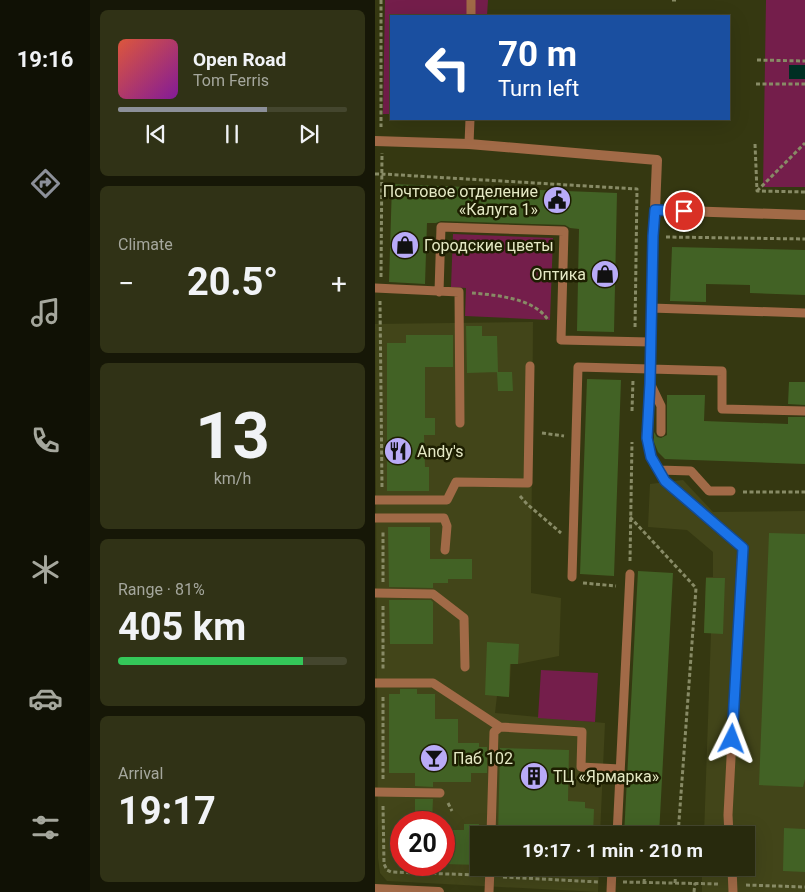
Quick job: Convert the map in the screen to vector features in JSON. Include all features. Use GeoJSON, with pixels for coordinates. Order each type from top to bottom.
{"type":"FeatureCollection","features":[{"type":"Feature","properties":{"kind":"street"},"geometry":{"type":"LineString","coordinates":[[379,141],[469,144],[657,160],[655,210],[805,215]]}},
{"type":"Feature","properties":{"kind":"street"},"geometry":{"type":"LineString","coordinates":[[375,889],[439,892]]}},
{"type":"Feature","properties":{"kind":"lane"},"geometry":{"type":"LineString","coordinates":[[471,0],[471,15]]}},
{"type":"Feature","properties":{"kind":"lane"},"geometry":{"type":"LineString","coordinates":[[469,120],[469,144]]}},
{"type":"Feature","properties":{"kind":"lane"},"geometry":{"type":"LineString","coordinates":[[655,210],[647,438],[651,457],[665,481],[743,548],[729,826]]}},
{"type":"Feature","properties":{"kind":"lane"},"geometry":{"type":"LineString","coordinates":[[439,292],[441,227],[564,231],[561,340],[650,342]]}},
{"type":"Feature","properties":{"kind":"lane"},"geometry":{"type":"LineString","coordinates":[[378,288],[459,292],[460,423]]}},
{"type":"Feature","properties":{"kind":"lane"},"geometry":{"type":"LineString","coordinates":[[651,308],[805,312]]}},
{"type":"Feature","properties":{"kind":"lane"},"geometry":{"type":"LineString","coordinates":[[378,500],[447,500],[456,482],[529,483],[531,366]]}},
{"type":"Feature","properties":{"kind":"lane"},"geometry":{"type":"LineString","coordinates":[[572,577],[578,367],[722,371],[721,409],[805,410]]}},
{"type":"Feature","properties":{"kind":"lane"},"geometry":{"type":"LineString","coordinates":[[650,383],[661,406],[661,432]]}},
{"type":"Feature","properties":{"kind":"lane"},"geometry":{"type":"LineString","coordinates":[[659,470],[691,470],[709,491],[731,491]]}},
{"type":"Feature","properties":{"kind":"lane"},"geometry":{"type":"LineString","coordinates":[[379,518],[444,518],[447,526],[445,550]]}},
{"type":"Feature","properties":{"kind":"lane"},"geometry":{"type":"LineString","coordinates":[[617,826],[630,574]]}},
{"type":"Feature","properties":{"kind":"lane"},"geometry":{"type":"LineString","coordinates":[[379,594],[433,594],[465,618],[465,667]]}},
{"type":"Feature","properties":{"kind":"lane"},"geometry":{"type":"LineString","coordinates":[[379,683],[433,683],[500,727],[581,732],[581,767],[620,769]]}},
{"type":"Feature","properties":{"kind":"lane"},"geometry":{"type":"LineString","coordinates":[[491,826],[494,732],[500,727]]}},
{"type":"Feature","properties":{"kind":"lane"},"geometry":{"type":"LineString","coordinates":[[379,793],[441,793]]}},
{"type":"Feature","properties":{"kind":"lane"},"geometry":{"type":"LineString","coordinates":[[489,876],[489,892]]}},
{"type":"Feature","properties":{"kind":"lane"},"geometry":{"type":"LineString","coordinates":[[611,876],[611,892]]}},
{"type":"Feature","properties":{"kind":"path"},"geometry":{"type":"LineString","coordinates":[[378,500],[378,288],[382,174],[379,141],[381,0]]}},
{"type":"Feature","properties":{"kind":"path"},"geometry":{"type":"LineString","coordinates":[[757,60],[805,61]]}},
{"type":"Feature","properties":{"kind":"path"},"geometry":{"type":"LineString","coordinates":[[756,84],[805,84]]}},
{"type":"Feature","properties":{"kind":"path"},"geometry":{"type":"LineString","coordinates":[[757,191],[805,143]]}},
{"type":"Feature","properties":{"kind":"path"},"geometry":{"type":"LineString","coordinates":[[755,144],[757,191]]}},
{"type":"Feature","properties":{"kind":"path"},"geometry":{"type":"LineString","coordinates":[[375,174],[637,189],[635,342]]}},
{"type":"Feature","properties":{"kind":"path"},"geometry":{"type":"LineString","coordinates":[[757,191],[805,192]]}},
{"type":"Feature","properties":{"kind":"path"},"geometry":{"type":"LineString","coordinates":[[666,246],[666,237],[805,239]]}},
{"type":"Feature","properties":{"kind":"path"},"geometry":{"type":"LineString","coordinates":[[459,292],[501,295],[524,302],[545,314],[561,340]]}},
{"type":"Feature","properties":{"kind":"path"},"geometry":{"type":"LineString","coordinates":[[632,418],[634,368]]}},
{"type":"Feature","properties":{"kind":"path"},"geometry":{"type":"LineString","coordinates":[[529,431],[576,437]]}},
{"type":"Feature","properties":{"kind":"path"},"geometry":{"type":"LineString","coordinates":[[630,574],[632,438]]}},
{"type":"Feature","properties":{"kind":"path"},"geometry":{"type":"LineString","coordinates":[[509,483],[527,504],[556,530],[573,539]]}},
{"type":"Feature","properties":{"kind":"path"},"geometry":{"type":"LineString","coordinates":[[731,491],[805,492]]}},
{"type":"Feature","properties":{"kind":"path"},"geometry":{"type":"LineString","coordinates":[[630,517],[696,588],[679,826]]}},
{"type":"Feature","properties":{"kind":"path"},"geometry":{"type":"LineString","coordinates":[[379,518],[379,793],[383,864],[391,872],[470,872]]}},
{"type":"Feature","properties":{"kind":"path"},"geometry":{"type":"LineString","coordinates":[[572,577],[579,583],[629,586]]}},
{"type":"Feature","properties":{"kind":"path"},"geometry":{"type":"LineString","coordinates":[[538,876],[611,882],[695,883],[733,888],[805,888]]}},
{"type":"Feature","properties":{"kind":"path"},"geometry":{"type":"LineString","coordinates":[[644,876],[644,882]]}},
{"type":"Feature","properties":{"kind":"path"},"geometry":{"type":"LineString","coordinates":[[675,876],[675,883]]}},
{"type":"Feature","properties":{"kind":"path"},"geometry":{"type":"LineString","coordinates":[[694,892],[695,883]]}},
{"type":"Feature","properties":{"kind":"shaded area"},"geometry":{"type":"Polygon","coordinates":[[[385,0],[488,0],[487,15],[390,15],[390,114],[383,114],[385,0]]]}},
{"type":"Feature","properties":{"kind":"shaded area"},"geometry":{"type":"Polygon","coordinates":[[[766,0],[805,0],[805,187],[763,187],[766,0]]]}},
{"type":"Feature","properties":{"kind":"shaded area"},"geometry":{"type":"Polygon","coordinates":[[[453,234],[553,238],[550,320],[465,316],[466,288],[451,287],[453,234]]]}},
{"type":"Feature","properties":{"kind":"shaded area"},"geometry":{"type":"Polygon","coordinates":[[[533,322],[531,593],[561,598],[559,656],[511,664],[509,697],[497,696],[495,713],[605,723],[600,826],[470,826],[470,876],[599,876],[598,892],[387,881],[380,873],[378,858],[375,324],[533,322]]]}},
{"type":"Feature","properties":{"kind":"shaded area"},"geometry":{"type":"Polygon","coordinates":[[[683,480],[713,512],[805,511],[805,892],[702,892],[702,876],[755,876],[755,826],[704,826],[711,633],[704,633],[706,577],[713,577],[713,552],[687,530],[648,527],[650,484],[683,480]]]}},
{"type":"Feature","properties":{"kind":"shaded area"},"geometry":{"type":"Polygon","coordinates":[[[541,670],[598,673],[595,722],[538,718],[541,670]]]}},
{"type":"Feature","properties":{"kind":"water"},"geometry":{"type":"Polygon","coordinates":[[[789,65],[805,65],[805,79],[789,79],[789,65]]]}},
{"type":"Feature","properties":{"kind":"building"},"geometry":{"type":"Polygon","coordinates":[[[392,184],[617,193],[614,332],[577,331],[579,229],[570,228],[565,225],[441,221],[427,223],[425,284],[389,282],[392,184]]]}},
{"type":"Feature","properties":{"kind":"building"},"geometry":{"type":"Polygon","coordinates":[[[672,247],[805,250],[805,295],[750,293],[750,285],[706,284],[706,302],[670,301],[672,247]]]}},
{"type":"Feature","properties":{"kind":"building"},"geometry":{"type":"Polygon","coordinates":[[[466,326],[482,326],[482,336],[497,336],[498,372],[467,373],[466,326]]]}},
{"type":"Feature","properties":{"kind":"building"},"geometry":{"type":"Polygon","coordinates":[[[406,335],[453,335],[453,367],[425,367],[425,418],[435,418],[435,435],[424,435],[425,467],[429,467],[429,491],[387,491],[387,343],[406,343],[406,335]]]}},
{"type":"Feature","properties":{"kind":"building"},"geometry":{"type":"Polygon","coordinates":[[[497,372],[512,372],[513,391],[498,391],[497,372]]]}},
{"type":"Feature","properties":{"kind":"building"},"geometry":{"type":"Polygon","coordinates":[[[587,379],[621,380],[614,576],[580,574],[587,379]]]}},
{"type":"Feature","properties":{"kind":"building"},"geometry":{"type":"Polygon","coordinates":[[[789,382],[805,382],[805,405],[788,404],[789,382]]]}},
{"type":"Feature","properties":{"kind":"building"},"geometry":{"type":"Polygon","coordinates":[[[667,395],[705,395],[704,421],[788,424],[788,417],[805,417],[805,464],[665,459],[658,452],[654,442],[654,432],[657,437],[661,438],[667,435],[667,395]]]}},
{"type":"Feature","properties":{"kind":"building"},"geometry":{"type":"Polygon","coordinates":[[[388,527],[430,527],[430,559],[472,559],[472,579],[448,579],[448,583],[433,583],[433,588],[389,587],[388,527]]]}},
{"type":"Feature","properties":{"kind":"building"},"geometry":{"type":"Polygon","coordinates":[[[769,533],[805,534],[805,779],[803,787],[759,785],[769,533]]]}},
{"type":"Feature","properties":{"kind":"building"},"geometry":{"type":"Polygon","coordinates":[[[638,571],[673,573],[659,826],[624,826],[638,571]]]}},
{"type":"Feature","properties":{"kind":"building"},"geometry":{"type":"Polygon","coordinates":[[[706,578],[725,578],[723,634],[704,633],[706,578]]]}},
{"type":"Feature","properties":{"kind":"building"},"geometry":{"type":"Polygon","coordinates":[[[389,600],[431,600],[433,602],[433,644],[390,644],[389,600]]]}},
{"type":"Feature","properties":{"kind":"building"},"geometry":{"type":"Polygon","coordinates":[[[487,642],[519,644],[518,664],[510,664],[509,697],[485,695],[487,642]]]}},
{"type":"Feature","properties":{"kind":"building","name":"Паб 102"},"geometry":{"type":"Polygon","coordinates":[[[400,689],[417,689],[417,694],[435,694],[435,719],[458,719],[458,743],[479,743],[479,747],[487,747],[487,773],[471,773],[471,782],[433,782],[433,787],[415,786],[415,773],[389,773],[389,694],[400,694],[400,689]]]}},
{"type":"Feature","properties":{"kind":"building","name":"ТЦ «Ярмарка»"},"geometry":{"type":"Polygon","coordinates":[[[500,748],[569,750],[568,801],[585,802],[585,808],[594,809],[593,826],[498,826],[500,748]]]}},
{"type":"Feature","properties":{"kind":"building"},"geometry":{"type":"Polygon","coordinates":[[[415,799],[433,799],[432,811],[415,811],[415,799]]]}},
{"type":"Feature","properties":{"kind":"building"},"geometry":{"type":"Polygon","coordinates":[[[464,824],[479,824],[479,826],[470,826],[470,865],[455,864],[455,830],[464,830],[464,824]]]}},
{"type":"Feature","properties":{"kind":"building"},"geometry":{"type":"Polygon","coordinates":[[[784,828],[805,829],[805,872],[783,871],[784,828]]]}},
{"type":"Feature","properties":{"kind":"place","name":"Почтовое отделение «Калуга 1»"},"geometry":{"type":"Point","coordinates":[557,200]}},
{"type":"Feature","properties":{"kind":"place","name":"Городские цветы"},"geometry":{"type":"Point","coordinates":[405,245]}},
{"type":"Feature","properties":{"kind":"place","name":"Оптика"},"geometry":{"type":"Point","coordinates":[605,274]}},
{"type":"Feature","properties":{"kind":"place","name":"Andy's"},"geometry":{"type":"Point","coordinates":[398,451]}},
{"type":"Feature","properties":{"kind":"place","name":"Паб 102"},"geometry":{"type":"Point","coordinates":[434,758]}},
{"type":"Feature","properties":{"kind":"place","name":"ТЦ «Ярмарка»"},"geometry":{"type":"Point","coordinates":[534,776]}},
{"type":"Feature","properties":{"kind":"route"},"geometry":{"type":"LineString","coordinates":[[684,211],[655,210],[647,438],[651,457],[665,481],[743,548],[732,739]]}}]}
